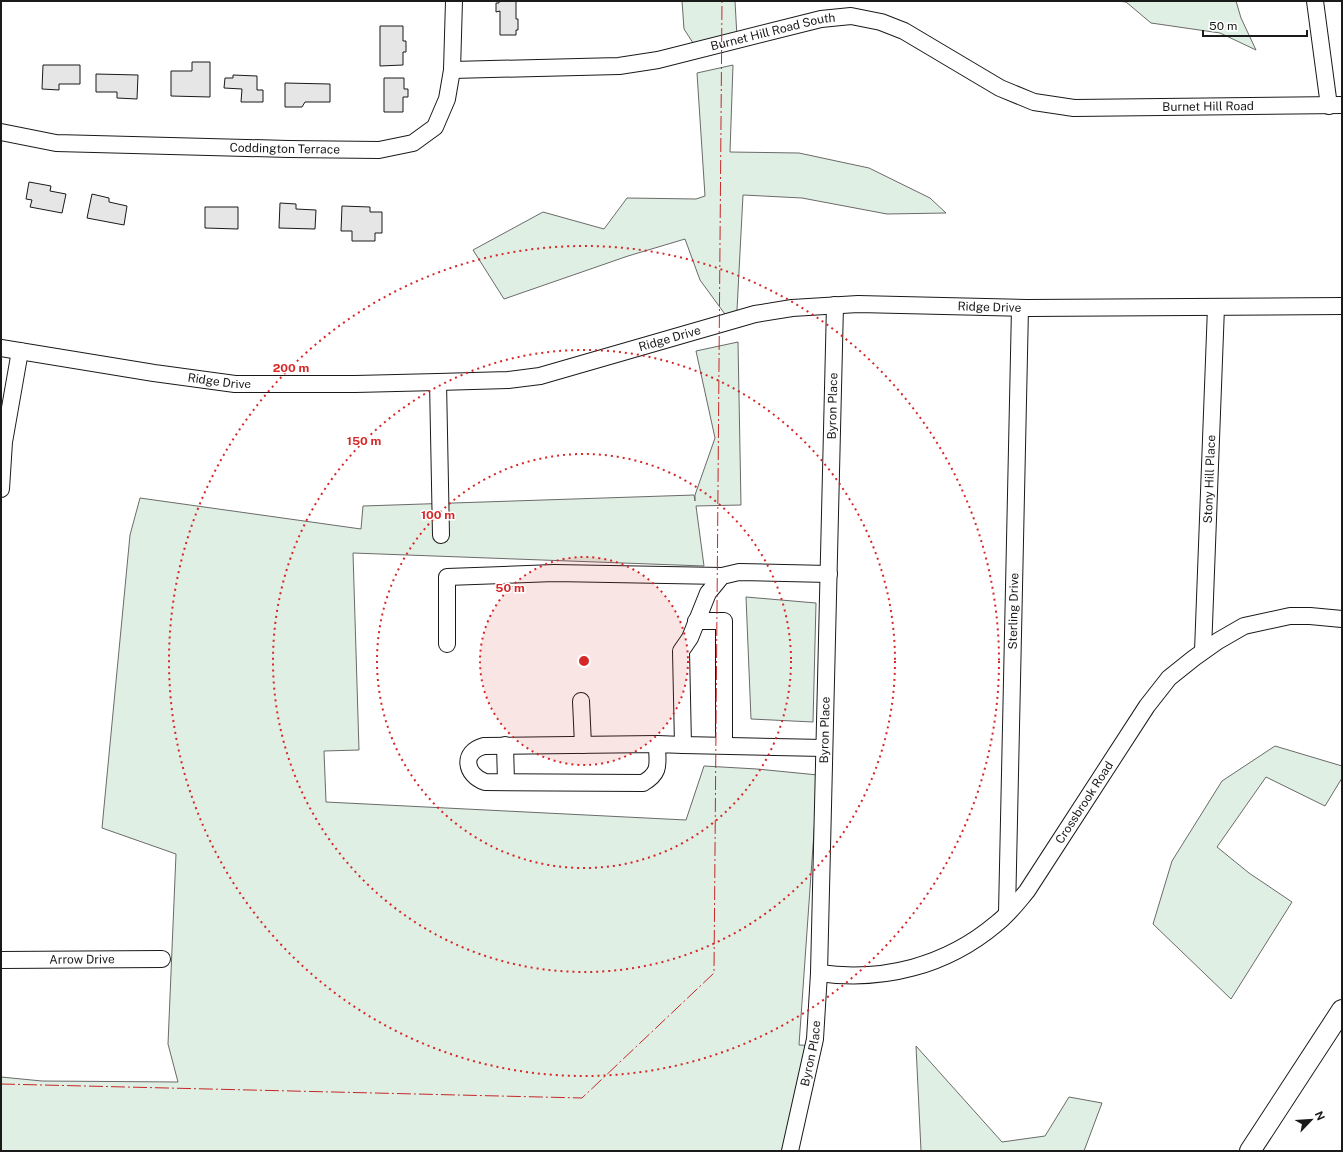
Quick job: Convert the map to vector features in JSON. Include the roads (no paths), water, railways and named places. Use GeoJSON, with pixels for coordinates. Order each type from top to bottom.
{"type":"FeatureCollection","features":[{"type":"Feature","properties":{"kind":"main road"},"geometry":{"type":"LineString","coordinates":[[1250,1151],[1342,1010]]}},
{"type":"Feature","properties":{"kind":"street","name":"Coddington Terrace"},"geometry":{"type":"LineString","coordinates":[[1,132],[56,143],[379,150],[413,143],[435,127],[447,99],[452,70],[454,1]]}},
{"type":"Feature","properties":{"kind":"street"},"geometry":{"type":"LineString","coordinates":[[1315,1],[1336,106]]}},
{"type":"Feature","properties":{"kind":"street","name":"Burnet Hill Road South"},"geometry":{"type":"LineString","coordinates":[[452,70],[619,66],[658,60],[821,18],[851,16],[881,22],[904,31],[1000,88],[1034,102],[1074,108]]}},
{"type":"Feature","properties":{"kind":"street","name":"Burnet Hill Road"},"geometry":{"type":"LineString","coordinates":[[1074,108],[1336,106]]}},
{"type":"Feature","properties":{"kind":"street","name":"Ridge Drive"},"geometry":{"type":"LineString","coordinates":[[1,348],[154,373],[235,384],[355,384],[508,380],[540,376],[754,314],[792,308],[858,304],[1020,308],[1342,306]]}},
{"type":"Feature","properties":{"kind":"street","name":"Byron Place"},"geometry":{"type":"LineString","coordinates":[[790,1151],[815,1040],[819,972],[835,305]]}},
{"type":"Feature","properties":{"kind":"street","name":"Stony Hill Place"},"geometry":{"type":"LineString","coordinates":[[1203,651],[1216,307]]}},
{"type":"Feature","properties":{"kind":"street","name":"Sterling Drive"},"geometry":{"type":"LineString","coordinates":[[1007,914],[1020,308]]}},
{"type":"Feature","properties":{"kind":"street"},"geometry":{"type":"LineString","coordinates":[[1,489],[4,442],[20,351]]}},
{"type":"Feature","properties":{"kind":"street"},"geometry":{"type":"LineString","coordinates":[[438,382],[441,535]]}},
{"type":"Feature","properties":{"kind":"street"},"geometry":{"type":"LineString","coordinates":[[447,644],[448,577],[554,573],[722,576],[739,572],[829,574]]}},
{"type":"Feature","properties":{"kind":"street"},"geometry":{"type":"LineString","coordinates":[[683,744],[681,651],[690,638],[708,593],[722,576]]}},
{"type":"Feature","properties":{"kind":"street","name":"Crossbrook Road"},"geometry":{"type":"LineString","coordinates":[[819,972],[852,976],[897,972],[919,967],[940,959],[979,938],[997,924],[1027,891],[1147,706],[1169,678],[1203,651],[1244,626],[1290,616],[1342,619]]}},
{"type":"Feature","properties":{"kind":"street"},"geometry":{"type":"LineString","coordinates":[[696,621],[724,620],[724,745]]}},
{"type":"Feature","properties":{"kind":"street"},"geometry":{"type":"LineString","coordinates":[[581,701],[583,745]]}},
{"type":"Feature","properties":{"kind":"street"},"geometry":{"type":"LineString","coordinates":[[657,744],[658,769],[651,778],[643,783],[485,782],[479,780],[471,773],[468,760],[470,755],[478,747],[484,746],[657,744],[683,744],[824,748]]}},
{"type":"Feature","properties":{"kind":"street"},"geometry":{"type":"LineString","coordinates":[[505,746],[506,782]]}},
{"type":"Feature","properties":{"kind":"street","name":"Arrow Drive"},"geometry":{"type":"LineString","coordinates":[[1,960],[162,959]]}}]}
